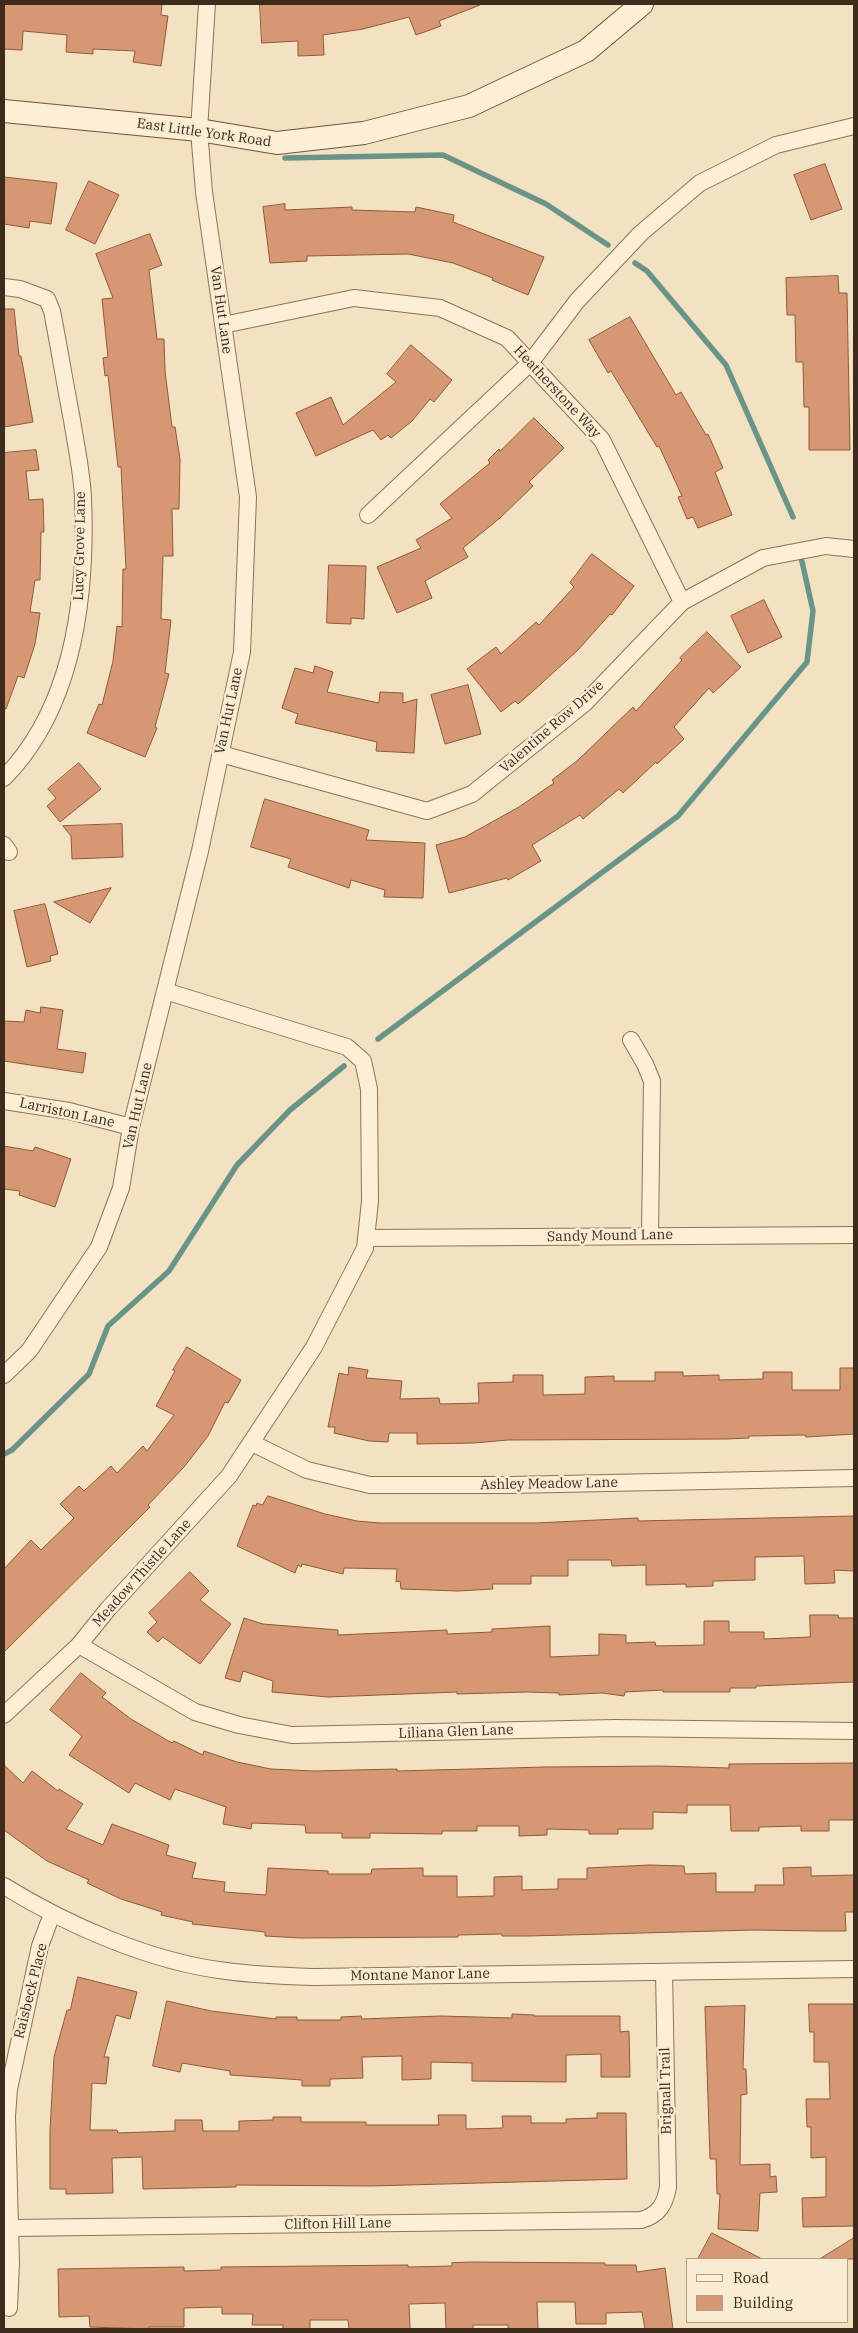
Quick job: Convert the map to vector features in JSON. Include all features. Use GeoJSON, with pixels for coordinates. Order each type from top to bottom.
{"type":"FeatureCollection","features":[{"type":"Feature","properties":{"kind":"street","name":"Van Hut Lane"},"geometry":{"type":"LineString","coordinates":[[4,1375],[29,1351],[99,1247],[121,1188],[131,1127],[200,851],[242,652],[248,497],[204,192],[199,130],[208,4]]}},
{"type":"Feature","properties":{"kind":"street","name":"East Little York Road"},"geometry":{"type":"LineString","coordinates":[[4,111],[199,130],[277,143],[364,132],[469,106],[586,51],[642,4]]}},
{"type":"Feature","properties":{"kind":"street"},"geometry":{"type":"LineString","coordinates":[[368,515],[530,363],[577,301],[642,232],[700,184],[776,145],[854,126]]}},
{"type":"Feature","properties":{"kind":"street","name":"Lucy Grove Lane"},"geometry":{"type":"LineString","coordinates":[[4,287],[20,289],[47,299],[52,311],[76,444],[83,498],[78,619],[67,666],[50,715],[34,744],[4,778]]}},
{"type":"Feature","properties":{"kind":"street","name":"Heatherstone Way"},"geometry":{"type":"LineString","coordinates":[[223,325],[354,298],[440,308],[507,338],[602,440],[682,602]]}},
{"type":"Feature","properties":{"kind":"street","name":"Valentine Row Drive"},"geometry":{"type":"LineString","coordinates":[[221,754],[427,811],[472,794],[585,702],[682,602],[763,558],[826,546],[854,549]]}},
{"type":"Feature","properties":{"kind":"street","name":"Meadow Thistle Lane"},"geometry":{"type":"LineString","coordinates":[[4,1716],[80,1645],[108,1609],[229,1476],[314,1347],[364,1248],[370,1201],[369,1089],[363,1061],[348,1047],[165,991]]}},
{"type":"Feature","properties":{"kind":"street"},"geometry":{"type":"LineString","coordinates":[[631,1040],[645,1064],[652,1081],[650,1235]]}},
{"type":"Feature","properties":{"kind":"street","name":"Larriston Lane"},"geometry":{"type":"LineString","coordinates":[[4,1101],[69,1111],[131,1127]]}},
{"type":"Feature","properties":{"kind":"street","name":"Sandy Mound Lane"},"geometry":{"type":"LineString","coordinates":[[366,1238],[854,1235]]}},
{"type":"Feature","properties":{"kind":"street","name":"Ashley Meadow Lane"},"geometry":{"type":"LineString","coordinates":[[252,1442],[307,1470],[370,1485],[520,1485],[854,1478]]}},
{"type":"Feature","properties":{"kind":"street","name":"Liliana Glen Lane"},"geometry":{"type":"LineString","coordinates":[[80,1645],[196,1712],[239,1725],[292,1735],[615,1728],[854,1731]]}},
{"type":"Feature","properties":{"kind":"street","name":"Montane Manor Lane"},"geometry":{"type":"LineString","coordinates":[[4,1886],[52,1914],[129,1946],[159,1956],[224,1971],[314,1977],[854,1969]]}},
{"type":"Feature","properties":{"kind":"street","name":"Raisbeck Place"},"geometry":{"type":"LineString","coordinates":[[9,2308],[11,2228],[7,2116],[9,2089],[40,1946],[52,1914]]}},
{"type":"Feature","properties":{"kind":"street","name":"Brignall Trail"},"geometry":{"type":"LineString","coordinates":[[661,2209],[668,2187],[664,1972]]}},
{"type":"Feature","properties":{"kind":"street","name":"Clifton Hill Lane"},"geometry":{"type":"LineString","coordinates":[[11,2228],[642,2220],[653,2217],[661,2209]]}},
{"type":"Feature","properties":{"kind":"building"},"geometry":{"type":"Polygon","coordinates":[[[4,4],[162,4],[161,15],[168,16],[161,66],[133,62],[135,51],[93,49],[93,54],[66,52],[67,35],[23,31],[22,50],[4,49],[4,4]]]}},
{"type":"Feature","properties":{"kind":"building"},"geometry":{"type":"Polygon","coordinates":[[[260,4],[480,5],[439,21],[441,26],[416,35],[409,17],[363,29],[323,35],[324,55],[298,56],[298,41],[262,43],[260,4]]]}},
{"type":"Feature","properties":{"kind":"building"},"geometry":{"type":"Polygon","coordinates":[[[825,164],[842,209],[811,220],[794,175],[825,164]]]}},
{"type":"Feature","properties":{"kind":"building"},"geometry":{"type":"Polygon","coordinates":[[[4,177],[57,183],[51,224],[30,221],[29,228],[4,224],[4,177]]]}},
{"type":"Feature","properties":{"kind":"building"},"geometry":{"type":"Polygon","coordinates":[[[89,181],[119,195],[95,244],[66,230],[89,181]]]}},
{"type":"Feature","properties":{"kind":"building"},"geometry":{"type":"Polygon","coordinates":[[[285,204],[285,210],[352,207],[352,210],[415,212],[416,207],[454,215],[453,222],[544,257],[528,295],[492,280],[493,278],[453,263],[408,254],[307,256],[307,261],[270,263],[263,207],[285,204]]]}},
{"type":"Feature","properties":{"kind":"building"},"geometry":{"type":"Polygon","coordinates":[[[150,234],[162,265],[149,270],[157,339],[164,339],[165,371],[172,427],[175,427],[180,459],[179,509],[172,509],[173,556],[163,556],[161,619],[171,620],[165,673],[169,674],[155,727],[157,728],[145,757],[87,733],[99,704],[102,705],[113,661],[117,626],[122,627],[123,569],[126,569],[121,467],[118,467],[108,375],[105,376],[103,358],[108,357],[102,299],[113,298],[96,254],[150,234]]]}},
{"type":"Feature","properties":{"kind":"building"},"geometry":{"type":"Polygon","coordinates":[[[838,276],[839,293],[847,293],[850,450],[809,450],[809,407],[804,407],[803,362],[796,362],[795,315],[787,315],[786,278],[838,276]]]}},
{"type":"Feature","properties":{"kind":"building"},"geometry":{"type":"Polygon","coordinates":[[[4,309],[14,309],[19,356],[21,356],[33,422],[4,427],[4,309]]]}},
{"type":"Feature","properties":{"kind":"building"},"geometry":{"type":"Polygon","coordinates":[[[630,317],[676,395],[681,392],[706,435],[708,434],[723,468],[715,472],[732,515],[698,528],[693,517],[687,519],[678,497],[682,496],[659,446],[657,447],[611,371],[608,373],[589,340],[630,317]]]}},
{"type":"Feature","properties":{"kind":"building"},"geometry":{"type":"Polygon","coordinates":[[[411,345],[452,380],[434,402],[430,399],[412,421],[391,438],[388,435],[381,440],[373,430],[316,456],[296,413],[331,397],[343,425],[396,382],[387,374],[411,345]]]}},
{"type":"Feature","properties":{"kind":"building"},"geometry":{"type":"Polygon","coordinates":[[[534,418],[564,448],[529,482],[533,486],[500,518],[463,548],[468,557],[425,581],[432,598],[397,613],[377,567],[421,548],[416,540],[452,518],[440,504],[490,463],[488,460],[534,418]]]}},
{"type":"Feature","properties":{"kind":"building"},"geometry":{"type":"Polygon","coordinates":[[[36,450],[39,470],[26,471],[29,500],[43,499],[44,532],[41,532],[40,580],[35,580],[30,612],[40,613],[35,644],[24,678],[18,676],[6,709],[4,708],[4,453],[36,450]]]}},
{"type":"Feature","properties":{"kind":"building"},"geometry":{"type":"Polygon","coordinates":[[[592,554],[634,586],[612,615],[610,614],[578,650],[518,704],[515,701],[501,712],[467,669],[496,647],[501,654],[536,622],[539,625],[574,587],[570,583],[592,554]]]}},
{"type":"Feature","properties":{"kind":"building"},"geometry":{"type":"Polygon","coordinates":[[[329,565],[366,566],[364,619],[351,618],[351,624],[327,623],[329,565]]]}},
{"type":"Feature","properties":{"kind":"building"},"geometry":{"type":"Polygon","coordinates":[[[764,600],[782,637],[748,653],[731,616],[764,600]]]}},
{"type":"Feature","properties":{"kind":"building"},"geometry":{"type":"Polygon","coordinates":[[[707,632],[741,667],[713,693],[709,688],[674,727],[684,739],[623,793],[619,789],[583,819],[580,815],[532,845],[541,861],[508,880],[507,878],[449,893],[436,845],[465,837],[519,807],[554,783],[552,780],[577,761],[633,707],[636,711],[682,660],[680,658],[707,632]]]}},
{"type":"Feature","properties":{"kind":"building"},"geometry":{"type":"Polygon","coordinates":[[[315,666],[333,672],[327,692],[379,703],[380,692],[403,693],[403,703],[417,699],[414,753],[376,751],[377,742],[295,723],[298,714],[282,708],[295,668],[313,673],[315,666]]]}},
{"type":"Feature","properties":{"kind":"building"},"geometry":{"type":"Polygon","coordinates":[[[468,685],[481,734],[445,744],[431,695],[468,685]]]}},
{"type":"Feature","properties":{"kind":"building"},"geometry":{"type":"Polygon","coordinates":[[[79,763],[101,789],[60,822],[47,806],[56,798],[48,789],[79,763]]]}},
{"type":"Feature","properties":{"kind":"building"},"geometry":{"type":"Polygon","coordinates":[[[265,799],[369,830],[366,840],[425,843],[423,898],[384,897],[385,890],[351,880],[349,888],[288,867],[291,859],[251,847],[265,799]]]}},
{"type":"Feature","properties":{"kind":"building"},"geometry":{"type":"Polygon","coordinates":[[[122,824],[123,857],[72,859],[71,836],[63,826],[122,824]]]}},
{"type":"Feature","properties":{"kind":"building"},"geometry":{"type":"Polygon","coordinates":[[[111,888],[90,923],[54,902],[111,888]]]}},
{"type":"Feature","properties":{"kind":"building"},"geometry":{"type":"Polygon","coordinates":[[[45,904],[58,954],[50,956],[51,961],[27,967],[14,911],[45,904]]]}},
{"type":"Feature","properties":{"kind":"building"},"geometry":{"type":"Polygon","coordinates":[[[41,1007],[63,1010],[57,1049],[86,1053],[83,1073],[4,1061],[4,1021],[24,1022],[26,1010],[40,1013],[41,1007]]]}},
{"type":"Feature","properties":{"kind":"building"},"geometry":{"type":"Polygon","coordinates":[[[4,1146],[33,1151],[35,1147],[71,1159],[55,1207],[19,1195],[20,1191],[4,1189],[4,1146]]]}},
{"type":"Feature","properties":{"kind":"building"},"geometry":{"type":"Polygon","coordinates":[[[187,1347],[241,1380],[228,1403],[225,1402],[208,1436],[184,1467],[148,1505],[150,1507],[4,1652],[4,1569],[31,1540],[41,1550],[74,1518],[60,1504],[79,1486],[84,1491],[111,1466],[117,1473],[143,1446],[147,1451],[174,1415],[156,1406],[175,1371],[173,1370],[187,1347]]]}},
{"type":"Feature","properties":{"kind":"building"},"geometry":{"type":"Polygon","coordinates":[[[349,1367],[368,1370],[366,1378],[402,1381],[400,1399],[439,1398],[440,1404],[479,1403],[478,1383],[513,1382],[513,1375],[543,1375],[543,1395],[585,1394],[585,1377],[614,1376],[614,1381],[655,1381],[655,1372],[683,1372],[683,1376],[719,1375],[719,1380],[763,1379],[763,1372],[792,1372],[792,1390],[840,1390],[840,1368],[854,1368],[854,1434],[806,1437],[805,1435],[749,1436],[749,1438],[726,1439],[508,1440],[474,1443],[417,1444],[417,1433],[389,1433],[388,1442],[369,1441],[334,1433],[335,1427],[328,1427],[339,1373],[348,1375],[349,1367]]]}},
{"type":"Feature","properties":{"kind":"building"},"geometry":{"type":"Polygon","coordinates":[[[268,1496],[325,1514],[357,1521],[380,1523],[536,1523],[638,1518],[638,1521],[854,1516],[854,1571],[834,1570],[835,1583],[805,1584],[804,1556],[755,1557],[755,1580],[713,1581],[713,1586],[686,1587],[686,1584],[646,1585],[646,1565],[612,1566],[611,1560],[568,1560],[568,1576],[531,1576],[531,1584],[492,1584],[493,1589],[458,1591],[401,1589],[400,1581],[396,1582],[397,1569],[344,1568],[343,1574],[302,1564],[301,1567],[298,1565],[295,1573],[237,1546],[253,1505],[256,1506],[257,1503],[262,1505],[268,1496]]]}},
{"type":"Feature","properties":{"kind":"building"},"geometry":{"type":"Polygon","coordinates":[[[190,1572],[209,1591],[200,1600],[231,1624],[200,1664],[163,1637],[158,1642],[147,1632],[157,1622],[149,1613],[190,1572]]]}},
{"type":"Feature","properties":{"kind":"building"},"geometry":{"type":"Polygon","coordinates":[[[810,1615],[838,1615],[839,1618],[854,1618],[854,1682],[730,1688],[730,1692],[663,1692],[663,1690],[625,1692],[624,1696],[602,1693],[559,1695],[559,1693],[527,1692],[457,1694],[457,1692],[328,1697],[272,1692],[273,1681],[243,1671],[240,1682],[225,1678],[244,1618],[263,1624],[338,1630],[338,1635],[447,1630],[447,1634],[492,1632],[492,1629],[550,1626],[550,1657],[599,1655],[599,1634],[626,1635],[626,1643],[655,1642],[656,1646],[704,1645],[704,1621],[729,1621],[729,1632],[764,1632],[764,1639],[810,1637],[810,1615]]]}},
{"type":"Feature","properties":{"kind":"building"},"geometry":{"type":"Polygon","coordinates":[[[81,1673],[106,1693],[102,1697],[131,1719],[172,1743],[174,1741],[203,1755],[204,1751],[237,1762],[271,1769],[314,1771],[397,1769],[397,1771],[545,1767],[659,1766],[729,1768],[729,1764],[854,1763],[854,1820],[829,1820],[829,1831],[801,1831],[801,1826],[759,1827],[759,1831],[731,1831],[730,1805],[687,1805],[687,1813],[653,1812],[653,1829],[618,1829],[618,1834],[589,1834],[589,1830],[547,1829],[547,1835],[519,1836],[519,1826],[477,1826],[477,1831],[442,1831],[442,1834],[370,1833],[370,1838],[342,1838],[342,1833],[306,1833],[305,1825],[252,1823],[251,1829],[223,1824],[226,1807],[175,1789],[170,1800],[135,1783],[129,1793],[69,1755],[82,1736],[50,1710],[81,1673]]]}},
{"type":"Feature","properties":{"kind":"building"},"geometry":{"type":"Polygon","coordinates":[[[4,1765],[23,1783],[32,1771],[58,1791],[59,1789],[83,1804],[66,1829],[103,1845],[112,1824],[169,1845],[166,1855],[196,1863],[192,1878],[225,1882],[224,1892],[266,1895],[268,1868],[328,1871],[328,1874],[371,1874],[372,1869],[423,1868],[423,1876],[457,1876],[457,1897],[494,1896],[494,1877],[522,1876],[522,1890],[558,1889],[558,1879],[587,1879],[587,1868],[650,1865],[684,1866],[685,1874],[716,1873],[716,1892],[755,1892],[755,1885],[784,1885],[783,1868],[811,1867],[811,1876],[854,1875],[854,1912],[845,1912],[846,1931],[754,1930],[529,1936],[502,1936],[502,1934],[458,1935],[458,1937],[301,1938],[265,1936],[265,1932],[192,1924],[193,1922],[161,1915],[162,1912],[121,1899],[87,1883],[89,1880],[47,1861],[4,1830],[4,1765]]]}},
{"type":"Feature","properties":{"kind":"building"},"geometry":{"type":"Polygon","coordinates":[[[78,1977],[137,1992],[130,2019],[116,2015],[104,2057],[109,2057],[106,2084],[92,2083],[90,2130],[117,2130],[118,2133],[175,2131],[175,2120],[202,2120],[203,2131],[239,2131],[239,2121],[273,2120],[273,2117],[301,2117],[301,2122],[366,2122],[366,2125],[439,2125],[438,2115],[466,2115],[466,2129],[503,2128],[502,2116],[531,2116],[531,2123],[566,2123],[566,2119],[597,2118],[597,2113],[626,2113],[627,2179],[371,2186],[236,2185],[236,2187],[143,2189],[142,2157],[112,2158],[113,2193],[66,2194],[66,2189],[50,2189],[50,2131],[54,2057],[67,2010],[70,2010],[78,1977]]]}},
{"type":"Feature","properties":{"kind":"building"},"geometry":{"type":"Polygon","coordinates":[[[167,2001],[211,2011],[276,2019],[276,2017],[297,2017],[297,2020],[341,2020],[341,2017],[361,2016],[362,2019],[441,2016],[512,2018],[512,2014],[534,2016],[620,2016],[620,2032],[629,2031],[630,2077],[601,2077],[601,2054],[566,2055],[566,2082],[472,2081],[472,2063],[431,2062],[431,2079],[402,2080],[402,2056],[362,2057],[363,2078],[330,2079],[330,2086],[302,2086],[302,2080],[230,2075],[230,2071],[182,2063],[180,2072],[153,2066],[167,2001]]]}},
{"type":"Feature","properties":{"kind":"building"},"geometry":{"type":"Polygon","coordinates":[[[809,2004],[854,2004],[854,2226],[803,2227],[802,2198],[826,2197],[826,2157],[811,2158],[811,2127],[807,2127],[806,2099],[830,2099],[829,2062],[814,2062],[814,2032],[810,2032],[809,2004]]]}},
{"type":"Feature","properties":{"kind":"building"},"geometry":{"type":"Polygon","coordinates":[[[745,2006],[743,2069],[746,2069],[747,2094],[741,2095],[740,2165],[770,2164],[770,2177],[776,2176],[777,2192],[760,2193],[758,2231],[718,2229],[720,2194],[717,2194],[716,2159],[710,2159],[705,2007],[745,2006]]]}},
{"type":"Feature","properties":{"kind":"building"},"geometry":{"type":"Polygon","coordinates":[[[712,2233],[760,2258],[699,2258],[712,2233]]]}},
{"type":"Feature","properties":{"kind":"building"},"geometry":{"type":"Polygon","coordinates":[[[854,2238],[854,2259],[822,2258],[854,2238]]]}},
{"type":"Feature","properties":{"kind":"building"},"geometry":{"type":"Polygon","coordinates":[[[452,2263],[605,2263],[605,2265],[636,2265],[637,2272],[665,2268],[673,2329],[645,2329],[642,2312],[606,2313],[606,2324],[576,2324],[575,2302],[537,2302],[538,2329],[508,2329],[508,2325],[473,2325],[473,2329],[446,2329],[445,2303],[409,2304],[410,2329],[349,2329],[348,2320],[310,2320],[310,2329],[283,2329],[283,2325],[252,2325],[253,2314],[222,2314],[222,2307],[184,2308],[184,2327],[149,2327],[149,2329],[90,2327],[89,2316],[59,2317],[58,2269],[184,2267],[184,2271],[221,2270],[221,2267],[452,2266],[452,2263]]]}},
{"type":"Feature","properties":{"kind":"waterway"},"geometry":{"type":"LineString","coordinates":[[285,158],[443,155],[546,204],[608,245]]}},
{"type":"Feature","properties":{"kind":"waterway"},"geometry":{"type":"LineString","coordinates":[[635,263],[647,271],[726,365],[793,517]]}},
{"type":"Feature","properties":{"kind":"waterway"},"geometry":{"type":"LineString","coordinates":[[378,1039],[678,816],[807,662],[813,611],[801,557]]}},
{"type":"Feature","properties":{"kind":"waterway"},"geometry":{"type":"LineString","coordinates":[[4,1454],[12,1450],[89,1374],[108,1326],[169,1271],[237,1165],[290,1110],[344,1066]]}}]}
